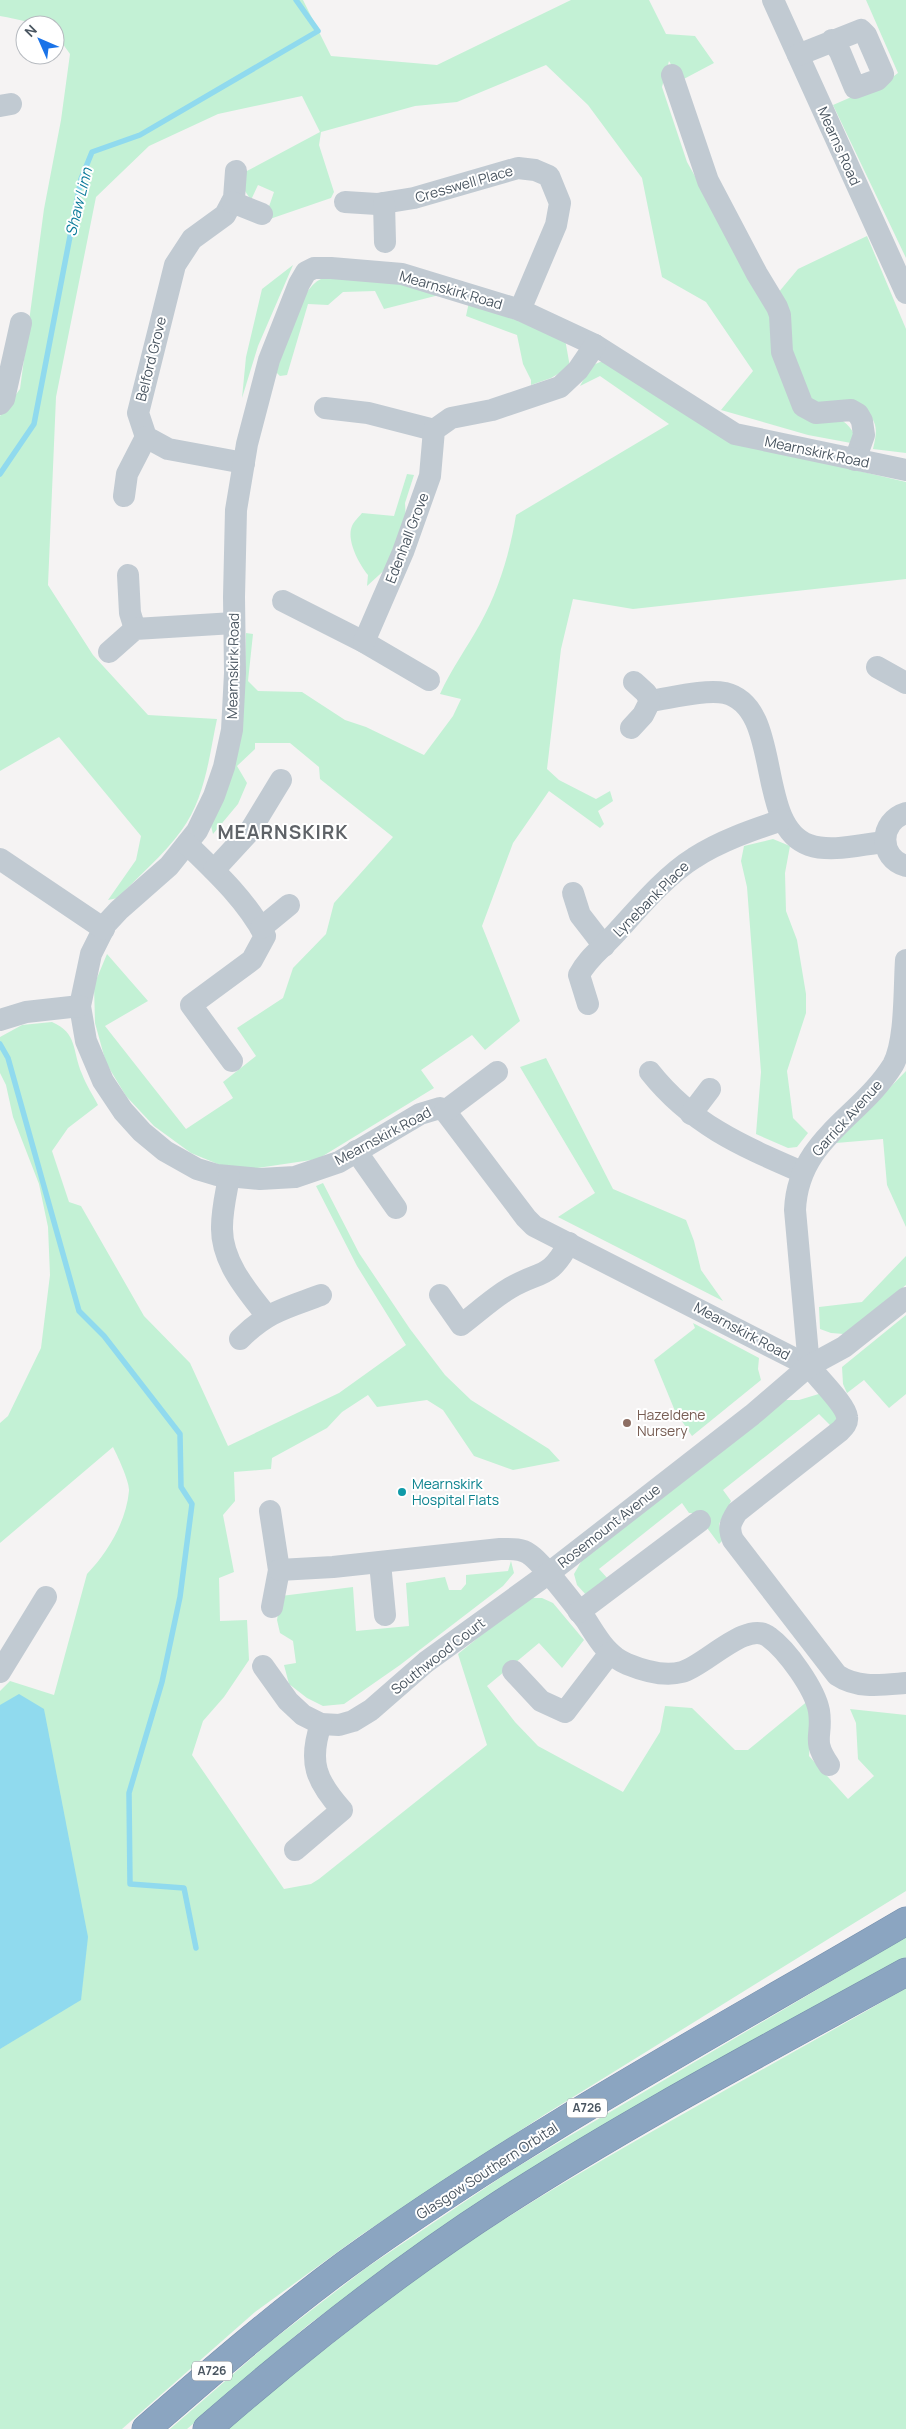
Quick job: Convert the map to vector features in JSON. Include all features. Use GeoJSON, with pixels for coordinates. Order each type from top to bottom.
{"type":"FeatureCollection","features":[{"type":"Feature","properties":{"kind":"highway","name":"Glasgow Southern Orbital"},"geometry":{"type":"LineString","coordinates":[[146,2429],[280,2314],[346,2265],[436,2203],[520,2148],[906,1922]]}},
{"type":"Feature","properties":{"kind":"highway","name":"A726"},"geometry":{"type":"LineString","coordinates":[[207,2429],[256,2386],[372,2295],[499,2206],[555,2170],[685,2095],[906,1972]]}},
{"type":"Feature","properties":{"kind":"street","name":"Mearns Road"},"geometry":{"type":"LineString","coordinates":[[773,0],[906,293]]}},
{"type":"Feature","properties":{"kind":"street"},"geometry":{"type":"LineString","coordinates":[[798,55],[832,40]]}},
{"type":"Feature","properties":{"kind":"street"},"geometry":{"type":"LineString","coordinates":[[672,75],[708,181],[757,274],[777,306],[780,315],[782,352],[802,406],[816,413],[851,410],[858,414],[862,421],[864,435],[855,460]]}},
{"type":"Feature","properties":{"kind":"street","name":"Cresswell Place"},"geometry":{"type":"LineString","coordinates":[[345,202],[384,203],[414,198],[518,168],[535,170],[549,176],[560,203],[556,225],[520,310]]}},
{"type":"Feature","properties":{"kind":"street"},"geometry":{"type":"LineString","coordinates":[[236,171],[232,202],[262,214]]}},
{"type":"Feature","properties":{"kind":"street","name":"Belford Grove"},"geometry":{"type":"LineString","coordinates":[[146,437],[138,413],[175,265],[192,239],[225,215],[232,202]]}},
{"type":"Feature","properties":{"kind":"street"},"geometry":{"type":"LineString","coordinates":[[384,203],[385,242]]}},
{"type":"Feature","properties":{"kind":"street","name":"Mearnskirk Road"},"geometry":{"type":"LineString","coordinates":[[809,1366],[534,1226],[445,1111],[440,1108],[433,1108],[339,1162],[295,1177],[260,1180],[229,1177],[197,1169],[165,1151],[142,1132],[122,1111],[103,1081],[86,1041],[80,1006],[91,954],[104,929],[119,910],[170,866],[198,831],[214,796],[224,766],[232,730],[235,674],[236,510],[244,463],[269,360],[299,284],[306,272],[314,268],[331,268],[402,274],[520,310],[595,345],[735,434],[906,470]]}},
{"type":"Feature","properties":{"kind":"street"},"geometry":{"type":"LineString","coordinates":[[0,404],[4,399],[21,323]]}},
{"type":"Feature","properties":{"kind":"street"},"geometry":{"type":"LineString","coordinates":[[325,408],[368,413],[434,430],[451,418],[492,410],[560,387],[578,370],[595,345]]}},
{"type":"Feature","properties":{"kind":"street","name":"Edenhall Grove"},"geometry":{"type":"LineString","coordinates":[[364,642],[403,552],[430,476],[434,430]]}},
{"type":"Feature","properties":{"kind":"street"},"geometry":{"type":"LineString","coordinates":[[124,496],[127,474],[146,437],[168,449],[244,463]]}},
{"type":"Feature","properties":{"kind":"street"},"geometry":{"type":"LineString","coordinates":[[128,575],[130,613],[136,629]]}},
{"type":"Feature","properties":{"kind":"street"},"geometry":{"type":"LineString","coordinates":[[283,601],[364,642],[429,680]]}},
{"type":"Feature","properties":{"kind":"street"},"geometry":{"type":"LineString","coordinates":[[109,652],[136,629],[234,623]]}},
{"type":"Feature","properties":{"kind":"street"},"geometry":{"type":"LineString","coordinates":[[877,667],[906,682]]}},
{"type":"Feature","properties":{"kind":"street"},"geometry":{"type":"LineString","coordinates":[[634,682],[646,693],[650,701]]}},
{"type":"Feature","properties":{"kind":"street"},"geometry":{"type":"LineString","coordinates":[[650,701],[702,693],[725,693],[738,699],[750,712],[760,730],[782,820],[794,836],[809,845],[826,848],[885,842]]}},
{"type":"Feature","properties":{"kind":"street"},"geometry":{"type":"LineString","coordinates":[[631,728],[643,715],[650,701]]}},
{"type":"Feature","properties":{"kind":"street"},"geometry":{"type":"LineString","coordinates":[[214,870],[250,832],[281,780]]}},
{"type":"Feature","properties":{"kind":"street"},"geometry":{"type":"LineString","coordinates":[[906,813],[896,818],[890,824],[885,842],[890,856],[906,866]]}},
{"type":"Feature","properties":{"kind":"street","name":"Lynebank Place"},"geometry":{"type":"LineString","coordinates":[[588,1004],[579,975],[585,962],[604,946],[676,871],[716,846],[782,820]]}},
{"type":"Feature","properties":{"kind":"street"},"geometry":{"type":"LineString","coordinates":[[187,844],[214,870],[261,928],[265,936],[252,960],[191,1005],[232,1061]]}},
{"type":"Feature","properties":{"kind":"street"},"geometry":{"type":"LineString","coordinates":[[0,859],[104,929]]}},
{"type":"Feature","properties":{"kind":"street","name":"Lynebank Place"},"geometry":{"type":"LineString","coordinates":[[572,892],[580,915],[604,946]]}},
{"type":"Feature","properties":{"kind":"street"},"geometry":{"type":"LineString","coordinates":[[261,928],[290,905]]}},
{"type":"Feature","properties":{"kind":"street","name":"Garrick Avenue"},"geometry":{"type":"LineString","coordinates":[[809,1366],[796,1193],[802,1172],[829,1134],[894,1065],[901,1045],[906,960]]}},
{"type":"Feature","properties":{"kind":"street"},"geometry":{"type":"LineString","coordinates":[[0,1020],[26,1012],[80,1006]]}},
{"type":"Feature","properties":{"kind":"street"},"geometry":{"type":"LineString","coordinates":[[445,1111],[497,1072]]}},
{"type":"Feature","properties":{"kind":"street"},"geometry":{"type":"LineString","coordinates":[[650,1072],[665,1090],[691,1114],[736,1142],[802,1172]]}},
{"type":"Feature","properties":{"kind":"street"},"geometry":{"type":"LineString","coordinates":[[691,1114],[710,1089]]}},
{"type":"Feature","properties":{"kind":"street"},"geometry":{"type":"LineString","coordinates":[[356,1151],[396,1208]]}},
{"type":"Feature","properties":{"kind":"street"},"geometry":{"type":"LineString","coordinates":[[229,1177],[221,1230],[226,1252],[235,1273],[267,1316]]}},
{"type":"Feature","properties":{"kind":"street"},"geometry":{"type":"LineString","coordinates":[[440,1295],[460,1325],[510,1288],[546,1273],[560,1260],[569,1243]]}},
{"type":"Feature","properties":{"kind":"street"},"geometry":{"type":"LineString","coordinates":[[240,1339],[267,1316],[285,1306],[321,1295]]}},
{"type":"Feature","properties":{"kind":"street"},"geometry":{"type":"LineString","coordinates":[[906,1298],[844,1347],[809,1366],[848,1415],[847,1423],[840,1431],[737,1512],[729,1530],[733,1540],[837,1675],[849,1683],[870,1685],[906,1683]]}},
{"type":"Feature","properties":{"kind":"street","name":"Rosemount Avenue"},"geometry":{"type":"LineString","coordinates":[[279,1570],[380,1563],[500,1549],[519,1550],[530,1554],[549,1573],[752,1415],[809,1366]]}},
{"type":"Feature","properties":{"kind":"street"},"geometry":{"type":"LineString","coordinates":[[270,1511],[279,1570],[272,1607]]}},
{"type":"Feature","properties":{"kind":"street"},"geometry":{"type":"LineString","coordinates":[[580,1612],[700,1520]]}},
{"type":"Feature","properties":{"kind":"street"},"geometry":{"type":"LineString","coordinates":[[380,1563],[385,1616]]}},
{"type":"Feature","properties":{"kind":"street"},"geometry":{"type":"LineString","coordinates":[[549,1573],[610,1653],[625,1663],[643,1669],[662,1674],[682,1672],[700,1664],[745,1635],[759,1632],[768,1636],[790,1659],[816,1699],[819,1714],[817,1738],[819,1751],[829,1765]]}},
{"type":"Feature","properties":{"kind":"street","name":"Southwood Court"},"geometry":{"type":"LineString","coordinates":[[322,1724],[339,1725],[353,1721],[372,1710],[426,1662],[549,1573]]}},
{"type":"Feature","properties":{"kind":"street"},"geometry":{"type":"LineString","coordinates":[[0,1672],[46,1596]]}},
{"type":"Feature","properties":{"kind":"street"},"geometry":{"type":"LineString","coordinates":[[513,1671],[541,1701],[565,1712],[610,1653]]}},
{"type":"Feature","properties":{"kind":"street"},"geometry":{"type":"LineString","coordinates":[[262,1666],[288,1702],[303,1715],[322,1724],[314,1745],[314,1761],[328,1795],[342,1810],[295,1850]]}},
{"type":"Feature","properties":{"kind":"green space"},"geometry":{"type":"Polygon","coordinates":[[[0,0],[303,0],[331,56],[437,65],[571,0],[649,0],[666,34],[695,36],[714,63],[680,81],[669,61],[662,87],[687,162],[774,316],[796,406],[829,414],[844,421],[854,434],[851,443],[808,435],[721,410],[753,371],[706,302],[662,277],[642,178],[588,105],[546,65],[457,102],[415,106],[321,132],[319,145],[334,192],[331,198],[264,221],[274,192],[258,185],[251,200],[245,191],[245,172],[320,132],[302,96],[218,114],[149,146],[96,197],[56,397],[48,585],[93,655],[148,715],[217,719],[201,792],[189,819],[167,848],[118,898],[108,900],[136,860],[141,836],[59,737],[0,771],[0,416],[20,389],[44,209],[61,120],[70,54],[65,47],[65,15],[15,15],[15,19],[0,16],[0,0]]]}},
{"type":"Feature","properties":{"kind":"green space"},"geometry":{"type":"Polygon","coordinates":[[[866,0],[906,0],[906,258],[833,105],[886,82],[898,73],[866,0]]]}},
{"type":"Feature","properties":{"kind":"green space"},"geometry":{"type":"Polygon","coordinates":[[[867,236],[906,329],[906,453],[873,449],[876,434],[875,424],[860,403],[824,406],[802,395],[778,293],[798,269],[867,236]]]}},
{"type":"Feature","properties":{"kind":"green space"},"geometry":{"type":"Polygon","coordinates":[[[293,265],[258,346],[242,398],[246,357],[262,289],[293,265]]]}},
{"type":"Feature","properties":{"kind":"green space"},"geometry":{"type":"Polygon","coordinates":[[[336,278],[392,282],[443,294],[384,309],[375,291],[343,292],[328,305],[308,304],[287,375],[280,376],[275,371],[299,306],[313,285],[321,279],[336,278]]]}},
{"type":"Feature","properties":{"kind":"green space"},"geometry":{"type":"Polygon","coordinates":[[[469,302],[565,339],[570,367],[551,378],[531,385],[531,380],[523,364],[517,335],[466,316],[469,302]]]}},
{"type":"Feature","properties":{"kind":"green space"},"geometry":{"type":"Polygon","coordinates":[[[600,362],[614,362],[748,445],[906,482],[906,579],[633,609],[573,599],[561,649],[547,769],[559,780],[596,799],[610,791],[613,801],[598,811],[604,824],[600,828],[549,791],[513,843],[482,926],[520,1021],[485,1050],[472,1035],[421,1070],[434,1088],[318,1159],[250,1169],[225,1167],[191,1153],[154,1126],[126,1096],[106,1063],[95,1023],[94,985],[107,954],[148,1001],[105,1026],[186,1129],[233,1098],[223,1082],[256,1056],[237,1028],[283,998],[293,968],[326,934],[334,903],[393,837],[320,779],[319,767],[290,743],[255,743],[255,749],[237,766],[247,783],[238,804],[213,834],[211,826],[245,678],[246,633],[253,634],[248,681],[258,691],[302,692],[345,720],[366,727],[424,755],[453,716],[461,699],[440,694],[493,598],[511,543],[516,515],[669,424],[600,376],[580,386],[591,366],[600,362]]]}},
{"type":"Feature","properties":{"kind":"green space"},"geometry":{"type":"Polygon","coordinates":[[[407,474],[414,475],[405,503],[406,520],[390,565],[367,586],[368,575],[357,558],[352,545],[352,526],[362,513],[394,516],[407,474]]]}},
{"type":"Feature","properties":{"kind":"green space"},"geometry":{"type":"Polygon","coordinates":[[[773,839],[790,846],[785,873],[786,911],[797,940],[806,994],[806,1013],[787,1071],[793,1118],[808,1133],[797,1147],[788,1148],[756,1134],[761,1072],[747,887],[741,861],[744,846],[773,839]]]}},
{"type":"Feature","properties":{"kind":"green space"},"geometry":{"type":"Polygon","coordinates":[[[52,1022],[60,1026],[70,1037],[79,1066],[98,1105],[68,1128],[52,1151],[69,1202],[81,1206],[144,1316],[190,1363],[228,1446],[339,1393],[406,1345],[357,1266],[316,1186],[323,1183],[359,1253],[410,1329],[445,1375],[471,1400],[549,1449],[560,1461],[513,1470],[474,1456],[443,1410],[427,1400],[377,1407],[368,1395],[342,1412],[327,1428],[272,1458],[271,1469],[234,1472],[235,1501],[223,1515],[234,1572],[219,1578],[220,1621],[247,1620],[249,1660],[224,1697],[203,1721],[192,1755],[284,1889],[311,1884],[319,1879],[487,1745],[458,1654],[527,1598],[542,1598],[553,1603],[584,1640],[562,1668],[539,1643],[487,1686],[515,1722],[538,1746],[623,1792],[660,1732],[665,1706],[692,1708],[735,1750],[748,1750],[809,1700],[811,1728],[809,1756],[848,1799],[874,1776],[858,1759],[856,1723],[850,1709],[906,1715],[906,1891],[544,2115],[361,2235],[255,2312],[122,2429],[0,2429],[0,1691],[10,1681],[54,1695],[87,1574],[115,1536],[124,1514],[129,1491],[125,1475],[113,1447],[0,1543],[0,1423],[8,1416],[41,1348],[50,1275],[48,1227],[39,1184],[13,1117],[6,1085],[0,1073],[0,1037],[22,1025],[52,1022]]]}},
{"type":"Feature","properties":{"kind":"green space"},"geometry":{"type":"Polygon","coordinates":[[[546,1058],[613,1189],[686,1220],[694,1241],[701,1270],[723,1301],[558,1217],[595,1193],[520,1067],[546,1058]]]}},
{"type":"Feature","properties":{"kind":"green space"},"geometry":{"type":"Polygon","coordinates":[[[906,1071],[906,1227],[887,1185],[883,1139],[836,1143],[906,1071]]]}},
{"type":"Feature","properties":{"kind":"green space"},"geometry":{"type":"Polygon","coordinates":[[[906,1256],[906,1285],[844,1334],[831,1333],[820,1329],[819,1307],[862,1302],[906,1256]]]}},
{"type":"Feature","properties":{"kind":"green space"},"geometry":{"type":"Polygon","coordinates":[[[906,1315],[906,1394],[889,1408],[864,1380],[847,1393],[843,1384],[842,1367],[906,1315]]]}},
{"type":"Feature","properties":{"kind":"green space"},"geometry":{"type":"Polygon","coordinates":[[[693,1323],[759,1358],[758,1369],[761,1380],[692,1436],[675,1411],[654,1360],[695,1328],[693,1323]]]}},
{"type":"Feature","properties":{"kind":"green space"},"geometry":{"type":"Polygon","coordinates":[[[822,1393],[839,1415],[832,1427],[819,1414],[723,1490],[731,1501],[719,1524],[722,1541],[719,1544],[696,1513],[689,1513],[682,1503],[599,1569],[609,1580],[588,1597],[577,1585],[574,1574],[582,1560],[785,1400],[799,1400],[822,1393]]]}},
{"type":"Feature","properties":{"kind":"green space"},"geometry":{"type":"Polygon","coordinates":[[[511,1561],[514,1573],[503,1586],[400,1665],[344,1704],[323,1706],[307,1698],[289,1684],[284,1665],[296,1663],[293,1641],[280,1633],[277,1620],[281,1596],[353,1587],[356,1631],[409,1626],[406,1583],[445,1577],[449,1590],[461,1590],[466,1584],[466,1575],[508,1571],[511,1561]]]}},
{"type":"Feature","properties":{"kind":"green space"},"geometry":{"type":"Polygon","coordinates":[[[906,1937],[906,1957],[762,2036],[455,2219],[308,2325],[187,2429],[170,2429],[270,2342],[366,2268],[512,2170],[906,1937]]]}},
{"type":"Feature","properties":{"kind":"green space"},"geometry":{"type":"Polygon","coordinates":[[[906,1988],[906,2429],[225,2429],[396,2294],[503,2220],[653,2131],[906,1988]]]}},
{"type":"Feature","properties":{"kind":"water"},"geometry":{"type":"Polygon","coordinates":[[[19,1694],[44,1709],[88,1937],[81,2000],[0,2049],[0,1705],[19,1694]]]}},
{"type":"Feature","properties":{"kind":"waterway","name":"Shaw Linn"},"geometry":{"type":"LineString","coordinates":[[0,474],[34,424],[81,179],[92,152],[140,135],[318,31],[296,0]]}},
{"type":"Feature","properties":{"kind":"waterway"},"geometry":{"type":"LineString","coordinates":[[0,1044],[8,1058],[79,1311],[104,1336],[180,1434],[181,1487],[192,1504],[180,1597],[162,1682],[129,1793],[130,1884],[184,1888],[196,1948]]}},
{"type":"Feature","properties":{"kind":"place","name":"Hazeldene Nursery"},"geometry":{"type":"Point","coordinates":[627,1423]}},
{"type":"Feature","properties":{"kind":"place","name":"Mearnskirk Hospital Flats"},"geometry":{"type":"Point","coordinates":[402,1492]}},
{"type":"Feature","properties":{"kind":"district","name":"MEARNSKIRK"},"geometry":{"type":"Point","coordinates":[283,832]}}]}
